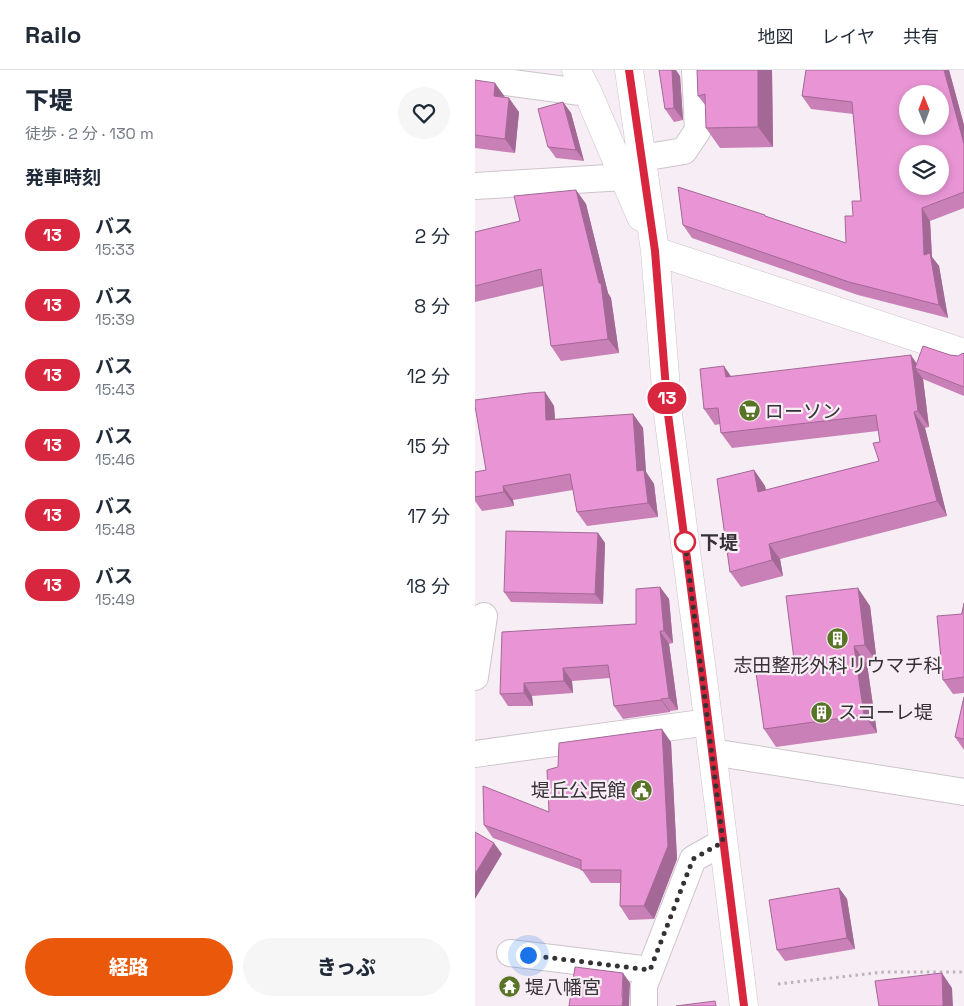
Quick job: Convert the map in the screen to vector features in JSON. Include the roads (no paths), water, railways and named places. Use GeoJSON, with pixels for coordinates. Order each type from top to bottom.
{"type":"FeatureCollection","features":[{"type":"Feature","properties":{"kind":"main road"},"geometry":{"type":"LineString","coordinates":[[629,70],[633,168],[655,251],[668,414],[744,1006]]}},
{"type":"Feature","properties":{"kind":"main road"},"geometry":{"type":"LineString","coordinates":[[582,82],[633,168]]}},
{"type":"Feature","properties":{"kind":"main road"},"geometry":{"type":"LineString","coordinates":[[655,251],[964,353]]}},
{"type":"Feature","properties":{"kind":"street"},"geometry":{"type":"LineString","coordinates":[[475,186],[633,168],[684,150],[698,130],[695,70]]}},
{"type":"Feature","properties":{"kind":"street"},"geometry":{"type":"LineString","coordinates":[[475,78],[582,82]]}},
{"type":"Feature","properties":{"kind":"street"},"geometry":{"type":"LineString","coordinates":[[475,677],[484,616]]}},
{"type":"Feature","properties":{"kind":"street"},"geometry":{"type":"LineString","coordinates":[[475,754],[709,722]]}},
{"type":"Feature","properties":{"kind":"street"},"geometry":{"type":"LineString","coordinates":[[712,752],[964,792]]}},
{"type":"Feature","properties":{"kind":"street"},"geometry":{"type":"LineString","coordinates":[[644,1006],[644,986],[693,859],[723,842]]}},
{"type":"Feature","properties":{"kind":"street"},"geometry":{"type":"LineString","coordinates":[[510,953],[650,970]]}},
{"type":"Feature","properties":{"kind":"place","name":"ローソン"},"geometry":{"type":"Point","coordinates":[749,411]}},
{"type":"Feature","properties":{"kind":"place","name":"下堤"},"geometry":{"type":"Point","coordinates":[685,542]}},
{"type":"Feature","properties":{"kind":"place","name":"志田整形外科リウマチ科"},"geometry":{"type":"Point","coordinates":[838,639]}},
{"type":"Feature","properties":{"kind":"place","name":"スコーレ堤"},"geometry":{"type":"Point","coordinates":[822,712]}},
{"type":"Feature","properties":{"kind":"place","name":"堤丘公民館"},"geometry":{"type":"Point","coordinates":[642,790]}},
{"type":"Feature","properties":{"kind":"place","name":"堤八幡宮"},"geometry":{"type":"Point","coordinates":[509,987]}}]}
